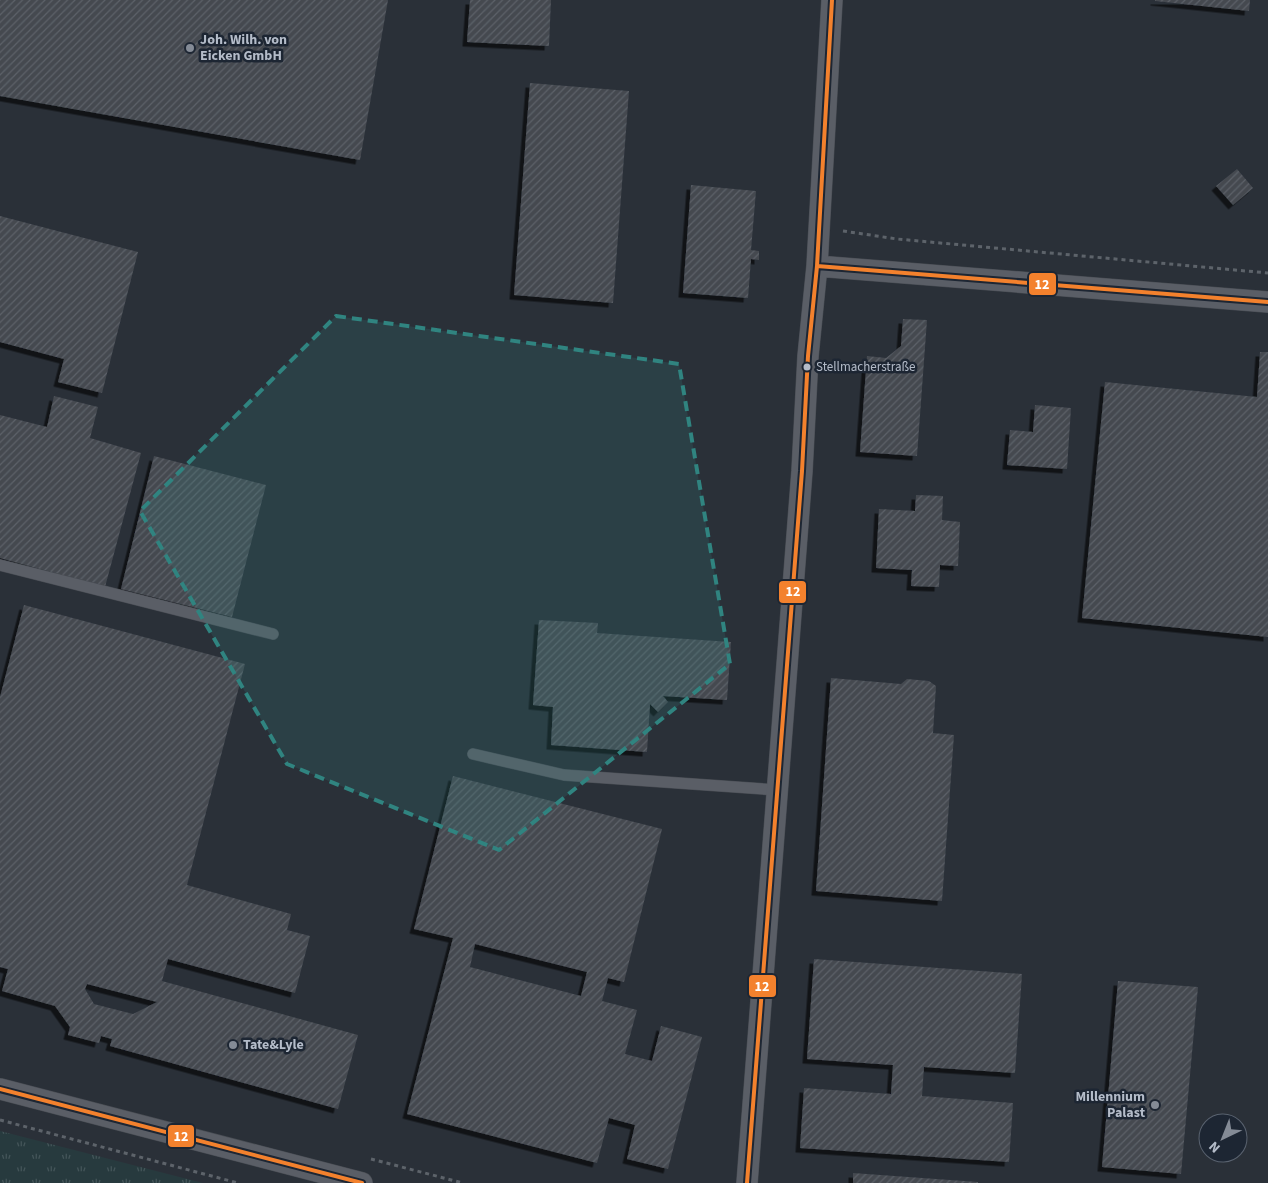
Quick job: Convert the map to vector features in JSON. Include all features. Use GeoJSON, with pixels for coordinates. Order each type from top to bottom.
{"type":"FeatureCollection","features":[{"type":"Feature","properties":{"kind":"street"},"geometry":{"type":"LineString","coordinates":[[747,1183],[802,471],[808,356],[817,266],[832,0]]}},
{"type":"Feature","properties":{"kind":"street"},"geometry":{"type":"LineString","coordinates":[[817,266],[1268,302]]}},
{"type":"Feature","properties":{"kind":"street"},"geometry":{"type":"LineString","coordinates":[[0,1089],[362,1183]]}},
{"type":"Feature","properties":{"kind":"lane"},"geometry":{"type":"LineString","coordinates":[[0,565],[273,634]]}},
{"type":"Feature","properties":{"kind":"lane"},"geometry":{"type":"LineString","coordinates":[[473,754],[564,776],[777,790]]}},
{"type":"Feature","properties":{"kind":"path"},"geometry":{"type":"LineString","coordinates":[[819,228],[907,240],[1268,273]]}},
{"type":"Feature","properties":{"kind":"path"},"geometry":{"type":"LineString","coordinates":[[0,1120],[238,1183]]}},
{"type":"Feature","properties":{"kind":"highlighted area"},"geometry":{"type":"Polygon","coordinates":[[[336,316],[679,364],[730,664],[499,850],[287,764],[140,511],[336,316]]]}},
{"type":"Feature","properties":{"kind":"green space"},"geometry":{"type":"Polygon","coordinates":[[[0,1131],[203,1183],[0,1183],[0,1131]]]}},
{"type":"Feature","properties":{"kind":"building","name":"Joh. Wilh. von Eicken GmbH"},"geometry":{"type":"Polygon","coordinates":[[[0,0],[388,0],[360,160],[0,96],[0,0]]]}},
{"type":"Feature","properties":{"kind":"building"},"geometry":{"type":"Polygon","coordinates":[[[470,0],[551,0],[549,46],[467,42],[470,0]]]}},
{"type":"Feature","properties":{"kind":"building"},"geometry":{"type":"Polygon","coordinates":[[[1155,0],[1250,0],[1249,11],[1155,0]]]}},
{"type":"Feature","properties":{"kind":"building"},"geometry":{"type":"Polygon","coordinates":[[[530,83],[629,91],[613,303],[514,295],[530,83]]]}},
{"type":"Feature","properties":{"kind":"building"},"geometry":{"type":"Polygon","coordinates":[[[1237,169],[1253,188],[1233,205],[1216,186],[1237,169]]]}},
{"type":"Feature","properties":{"kind":"building"},"geometry":{"type":"Polygon","coordinates":[[[691,185],[756,191],[751,250],[759,251],[759,260],[751,259],[748,298],[683,293],[691,185]]]}},
{"type":"Feature","properties":{"kind":"building"},"geometry":{"type":"Polygon","coordinates":[[[0,216],[138,252],[102,393],[58,382],[64,359],[0,342],[0,216]]]}},
{"type":"Feature","properties":{"kind":"building"},"geometry":{"type":"Polygon","coordinates":[[[903,319],[927,320],[917,456],[860,452],[867,356],[886,358],[901,346],[903,319]]]}},
{"type":"Feature","properties":{"kind":"building"},"geometry":{"type":"Polygon","coordinates":[[[1260,352],[1268,352],[1268,637],[1082,618],[1105,382],[1257,397],[1260,352]]]}},
{"type":"Feature","properties":{"kind":"building"},"geometry":{"type":"Polygon","coordinates":[[[54,396],[98,407],[90,438],[141,453],[105,587],[0,558],[0,415],[47,427],[54,396]]]}},
{"type":"Feature","properties":{"kind":"building"},"geometry":{"type":"Polygon","coordinates":[[[1035,405],[1071,408],[1067,469],[1007,465],[1010,430],[1033,432],[1035,405]]]}},
{"type":"Feature","properties":{"kind":"building"},"geometry":{"type":"Polygon","coordinates":[[[154,456],[266,485],[232,617],[121,589],[154,456]]]}},
{"type":"Feature","properties":{"kind":"building"},"geometry":{"type":"Polygon","coordinates":[[[916,495],[943,496],[942,520],[960,522],[958,566],[940,565],[939,587],[911,586],[912,570],[876,568],[879,509],[915,511],[916,495]]]}},
{"type":"Feature","properties":{"kind":"building"},"geometry":{"type":"Polygon","coordinates":[[[24,605],[245,664],[187,885],[291,914],[287,930],[310,936],[295,993],[168,959],[162,981],[358,1035],[338,1109],[110,1046],[112,1039],[101,1036],[99,1043],[68,1035],[70,1027],[55,1006],[2,991],[8,969],[0,967],[0,697],[24,605]],[[87,984],[85,989],[94,1004],[133,1014],[157,1002],[87,984]]]}},
{"type":"Feature","properties":{"kind":"building"},"geometry":{"type":"Polygon","coordinates":[[[539,620],[598,623],[597,633],[731,642],[727,700],[663,696],[668,702],[658,712],[650,704],[647,752],[551,745],[553,707],[533,705],[539,620]]]}},
{"type":"Feature","properties":{"kind":"building"},"geometry":{"type":"Polygon","coordinates":[[[831,678],[901,684],[907,679],[929,681],[936,686],[933,733],[954,735],[942,901],[816,891],[831,678]]]}},
{"type":"Feature","properties":{"kind":"building"},"geometry":{"type":"Polygon","coordinates":[[[453,776],[662,829],[624,982],[608,978],[602,1001],[637,1010],[625,1054],[652,1061],[661,1026],[702,1037],[668,1169],[627,1159],[635,1125],[609,1118],[597,1163],[407,1114],[453,938],[414,929],[453,776]],[[475,944],[470,967],[581,996],[587,972],[475,944]]]}},
{"type":"Feature","properties":{"kind":"building"},"geometry":{"type":"Polygon","coordinates":[[[814,959],[1022,974],[1015,1073],[924,1067],[922,1096],[1013,1103],[1009,1162],[800,1148],[804,1088],[891,1094],[893,1065],[807,1059],[814,959]]]}},
{"type":"Feature","properties":{"kind":"building"},"geometry":{"type":"Polygon","coordinates":[[[1118,981],[1198,987],[1181,1174],[1102,1167],[1118,981]]]}},
{"type":"Feature","properties":{"kind":"building"},"geometry":{"type":"Polygon","coordinates":[[[853,1173],[978,1182],[978,1183],[853,1183],[853,1173]]]}},
{"type":"Feature","properties":{"kind":"transit line","name":"12"},"geometry":{"type":"LineString","coordinates":[[747,1183],[802,471],[808,356],[817,266],[832,0]]}},
{"type":"Feature","properties":{"kind":"transit line","name":"12"},"geometry":{"type":"LineString","coordinates":[[817,266],[1268,302]]}},
{"type":"Feature","properties":{"kind":"transit line","name":"12"},"geometry":{"type":"LineString","coordinates":[[0,1089],[362,1183]]}},
{"type":"Feature","properties":{"kind":"place","name":"Joh. Wilh. von Eicken GmbH"},"geometry":{"type":"Point","coordinates":[190,48]}},
{"type":"Feature","properties":{"kind":"place","name":"Stellmacherstraße"},"geometry":{"type":"Point","coordinates":[807,367]}},
{"type":"Feature","properties":{"kind":"place","name":"Tate&Lyle"},"geometry":{"type":"Point","coordinates":[233,1045]}},
{"type":"Feature","properties":{"kind":"place","name":"Millennium Palast"},"geometry":{"type":"Point","coordinates":[1155,1105]}}]}
